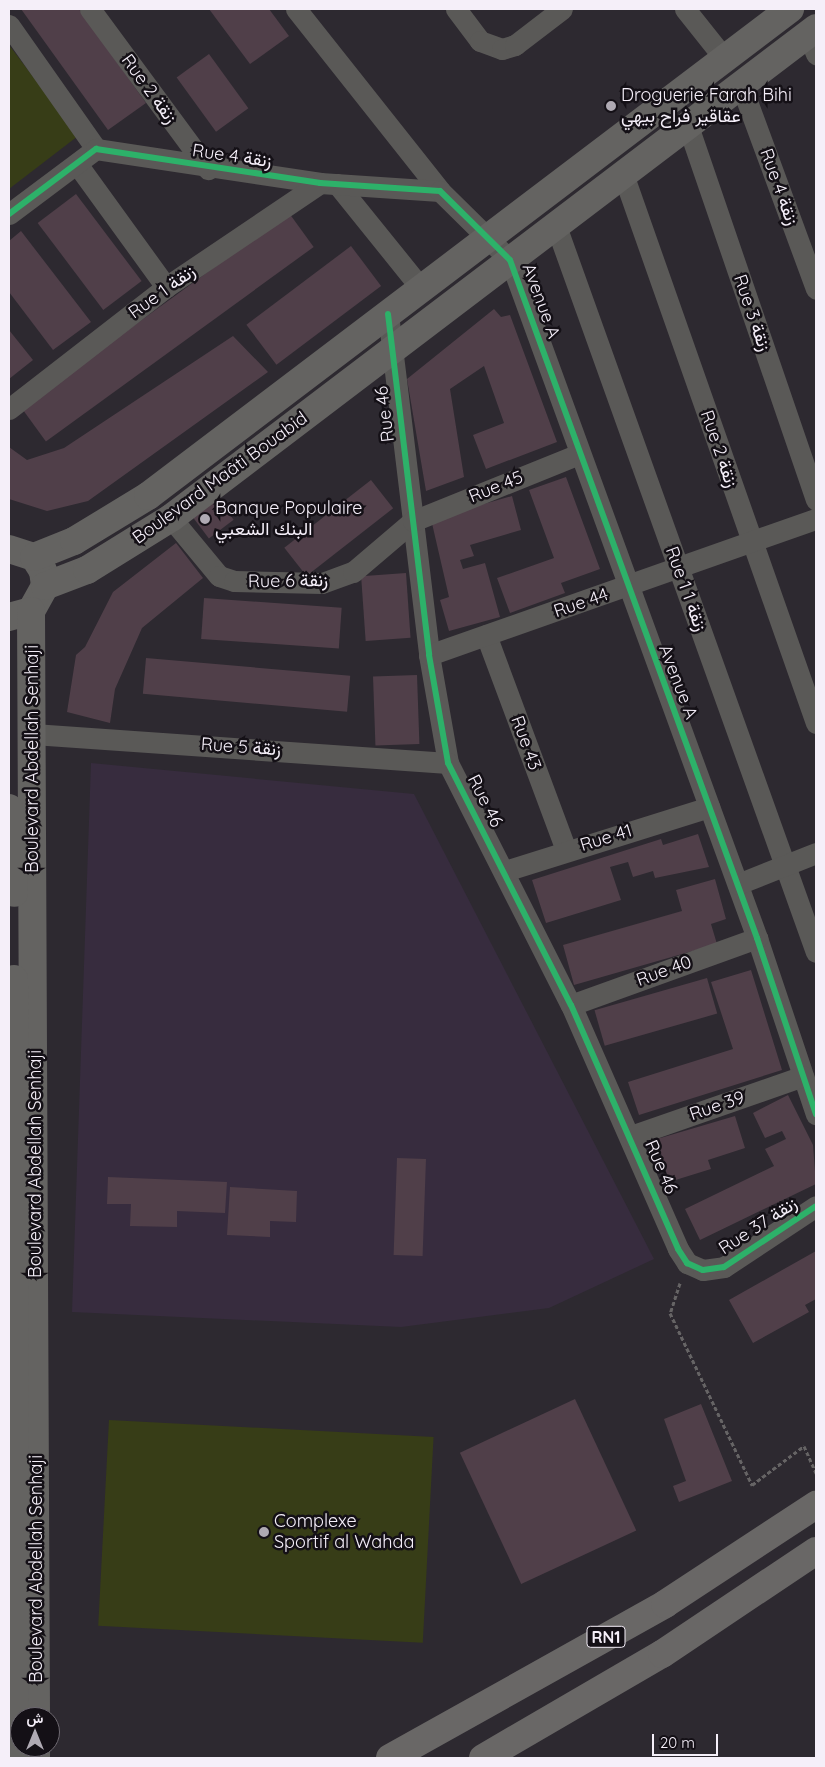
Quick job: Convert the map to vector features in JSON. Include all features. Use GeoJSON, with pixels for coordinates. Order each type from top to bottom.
{"type":"FeatureCollection","features":[{"type":"Feature","properties":{"kind":"highway","name":"RN1"},"geometry":{"type":"LineString","coordinates":[[390,1758],[665,1604],[816,1505]]}},
{"type":"Feature","properties":{"kind":"highway","name":"RN1"},"geometry":{"type":"LineString","coordinates":[[483,1758],[662,1654],[816,1552]]}},
{"type":"Feature","properties":{"kind":"highway"},"geometry":{"type":"LineString","coordinates":[[507,1758],[662,1654]]}},
{"type":"Feature","properties":{"kind":"street","name":"Rue 2 زنقة"},"geometry":{"type":"LineString","coordinates":[[90,9],[208,169]]}},
{"type":"Feature","properties":{"kind":"street"},"geometry":{"type":"LineString","coordinates":[[296,9],[440,191],[484,238],[510,260]]}},
{"type":"Feature","properties":{"kind":"street"},"geometry":{"type":"LineString","coordinates":[[456,9],[480,41],[502,49],[515,45],[562,9]]}},
{"type":"Feature","properties":{"kind":"street"},"geometry":{"type":"LineString","coordinates":[[685,9],[724,58]]}},
{"type":"Feature","properties":{"kind":"street","name":"Boulevard Maâti Bouabid"},"geometry":{"type":"LineString","coordinates":[[15,551],[74,541],[148,496],[388,314],[484,238],[790,9]]}},
{"type":"Feature","properties":{"kind":"street"},"geometry":{"type":"LineString","coordinates":[[9,25],[96,149],[9,214]]}},
{"type":"Feature","properties":{"kind":"street","name":"Boulevard Maâti Bouabid"},"geometry":{"type":"LineString","coordinates":[[31,604],[171,518],[741,85],[814,39]]}},
{"type":"Feature","properties":{"kind":"street","name":"Rue 4 زنقة"},"geometry":{"type":"LineString","coordinates":[[741,85],[816,289]]}},
{"type":"Feature","properties":{"kind":"street","name":"Rue 3 زنقة"},"geometry":{"type":"LineString","coordinates":[[688,126],[816,500]]}},
{"type":"Feature","properties":{"kind":"street","name":"Rue 4 زنقة"},"geometry":{"type":"LineString","coordinates":[[96,149],[208,169],[329,184],[440,191]]}},
{"type":"Feature","properties":{"kind":"street"},"geometry":{"type":"LineString","coordinates":[[76,164],[166,287]]}},
{"type":"Feature","properties":{"kind":"street","name":"Rue 2 زنقة"},"geometry":{"type":"LineString","coordinates":[[623,174],[816,723]]}},
{"type":"Feature","properties":{"kind":"street"},"geometry":{"type":"LineString","coordinates":[[329,184],[421,288]]}},
{"type":"Feature","properties":{"kind":"street","name":"Rue 1 زنقة"},"geometry":{"type":"LineString","coordinates":[[9,408],[166,287],[329,184]]}},
{"type":"Feature","properties":{"kind":"street","name":"Rue 1 زنقة 1"},"geometry":{"type":"LineString","coordinates":[[556,226],[816,952]]}},
{"type":"Feature","properties":{"kind":"street","name":"Avenue A"},"geometry":{"type":"LineString","coordinates":[[510,260],[626,588],[738,884],[816,1114]]}},
{"type":"Feature","properties":{"kind":"street","name":"Rue 46"},"geometry":{"type":"LineString","coordinates":[[388,314],[429,655],[448,763],[571,1005],[687,1263]]}},
{"type":"Feature","properties":{"kind":"street","name":"Rue 45"},"geometry":{"type":"LineString","coordinates":[[413,520],[580,454]]}},
{"type":"Feature","properties":{"kind":"street","name":"Rue 6 زنقة"},"geometry":{"type":"LineString","coordinates":[[171,518],[219,576],[234,581],[322,583],[353,572],[413,520]]}},
{"type":"Feature","properties":{"kind":"street","name":"Rue 44"},"geometry":{"type":"LineString","coordinates":[[429,655],[679,570],[816,519]]}},
{"type":"Feature","properties":{"kind":"street","name":"Boulevard Abdellah Senhaji"},"geometry":{"type":"LineString","coordinates":[[15,551],[43,571],[31,604],[33,734],[18,871],[15,1758]]}},
{"type":"Feature","properties":{"kind":"street","name":"Rue 43"},"geometry":{"type":"LineString","coordinates":[[486,636],[566,850]]}},
{"type":"Feature","properties":{"kind":"street","name":"Rue 5 زنقة"},"geometry":{"type":"LineString","coordinates":[[33,734],[448,763]]}},
{"type":"Feature","properties":{"kind":"street","name":"Rue 41"},"geometry":{"type":"LineString","coordinates":[[504,871],[566,850],[709,807]]}},
{"type":"Feature","properties":{"kind":"street","name":"Boulevard Abdellah Senhaji"},"geometry":{"type":"LineString","coordinates":[[9,808],[18,871],[36,1707]]}},
{"type":"Feature","properties":{"kind":"street"},"geometry":{"type":"LineString","coordinates":[[738,884],[816,853]]}},
{"type":"Feature","properties":{"kind":"street","name":"Rue 40"},"geometry":{"type":"LineString","coordinates":[[571,1005],[757,938]]}},
{"type":"Feature","properties":{"kind":"street","name":"Rue 39"},"geometry":{"type":"LineString","coordinates":[[631,1136],[803,1076]]}},
{"type":"Feature","properties":{"kind":"street","name":"Rue 37 زنقة"},"geometry":{"type":"LineString","coordinates":[[687,1263],[703,1270],[724,1267],[816,1206]]}},
{"type":"Feature","properties":{"kind":"path"},"geometry":{"type":"LineString","coordinates":[[687,1263],[670,1313],[752,1485],[804,1446],[816,1473]]}},
{"type":"Feature","properties":{"kind":"shaded area"},"geometry":{"type":"Polygon","coordinates":[[[91,763],[414,794],[654,1259],[549,1308],[401,1327],[72,1312],[91,763]]]}},
{"type":"Feature","properties":{"kind":"green space"},"geometry":{"type":"Polygon","coordinates":[[[9,45],[78,136],[9,189],[9,45]]]}},
{"type":"Feature","properties":{"kind":"green space","name":"Complexe Sportif al Wahda"},"geometry":{"type":"Polygon","coordinates":[[[109,1420],[434,1437],[423,1643],[98,1626],[109,1420]]]}},
{"type":"Feature","properties":{"kind":"building"},"geometry":{"type":"Polygon","coordinates":[[[21,9],[79,9],[146,103],[108,130],[21,9]]]}},
{"type":"Feature","properties":{"kind":"building"},"geometry":{"type":"Polygon","coordinates":[[[209,9],[269,9],[289,36],[250,64],[209,9]]]}},
{"type":"Feature","properties":{"kind":"building"},"geometry":{"type":"Polygon","coordinates":[[[209,54],[248,108],[216,132],[177,78],[209,54]]]}},
{"type":"Feature","properties":{"kind":"building"},"geometry":{"type":"Polygon","coordinates":[[[76,194],[142,281],[103,310],[38,223],[76,194]]]}},
{"type":"Feature","properties":{"kind":"building"},"geometry":{"type":"Polygon","coordinates":[[[289,213],[314,247],[46,442],[21,408],[289,213]]]}},
{"type":"Feature","properties":{"kind":"building"},"geometry":{"type":"Polygon","coordinates":[[[21,231],[91,322],[53,350],[9,292],[9,241],[21,231]]]}},
{"type":"Feature","properties":{"kind":"building"},"geometry":{"type":"Polygon","coordinates":[[[351,246],[381,286],[276,365],[246,325],[351,246]]]}},
{"type":"Feature","properties":{"kind":"building"},"geometry":{"type":"Polygon","coordinates":[[[494,309],[501,317],[510,315],[557,442],[486,469],[473,435],[504,423],[484,366],[450,389],[464,477],[426,491],[407,379],[494,309]]]}},
{"type":"Feature","properties":{"kind":"building"},"geometry":{"type":"Polygon","coordinates":[[[9,330],[33,360],[9,379],[9,330]]]}},
{"type":"Feature","properties":{"kind":"building"},"geometry":{"type":"Polygon","coordinates":[[[233,336],[268,372],[88,501],[47,511],[9,499],[9,447],[27,460],[64,448],[233,336]]]}},
{"type":"Feature","properties":{"kind":"building"},"geometry":{"type":"Polygon","coordinates":[[[566,477],[600,569],[561,583],[565,593],[510,613],[497,578],[554,558],[529,490],[566,477]]]}},
{"type":"Feature","properties":{"kind":"building"},"geometry":{"type":"Polygon","coordinates":[[[371,480],[393,508],[306,576],[284,548],[371,480]]]}},
{"type":"Feature","properties":{"kind":"building"},"geometry":{"type":"Polygon","coordinates":[[[512,496],[521,530],[470,545],[474,556],[460,560],[463,569],[485,563],[500,617],[449,631],[440,600],[449,597],[431,519],[512,496]]]}},
{"type":"Feature","properties":{"kind":"building"},"geometry":{"type":"Polygon","coordinates":[[[218,499],[234,520],[209,538],[193,518],[218,499]]]}},
{"type":"Feature","properties":{"kind":"building"},"geometry":{"type":"Polygon","coordinates":[[[176,543],[203,578],[142,628],[115,689],[110,723],[67,712],[76,655],[85,647],[113,592],[176,543]]]}},
{"type":"Feature","properties":{"kind":"building"},"geometry":{"type":"Polygon","coordinates":[[[406,573],[411,638],[366,641],[361,576],[406,573]]]}},
{"type":"Feature","properties":{"kind":"building"},"geometry":{"type":"Polygon","coordinates":[[[204,598],[342,608],[339,649],[201,639],[204,598]]]}},
{"type":"Feature","properties":{"kind":"building"},"geometry":{"type":"Polygon","coordinates":[[[146,658],[350,676],[347,712],[143,694],[146,658]]]}},
{"type":"Feature","properties":{"kind":"building"},"geometry":{"type":"Polygon","coordinates":[[[417,675],[419,744],[375,745],[373,677],[417,675]]]}},
{"type":"Feature","properties":{"kind":"building"},"geometry":{"type":"Polygon","coordinates":[[[698,834],[709,867],[655,878],[653,871],[633,877],[628,862],[610,867],[621,900],[546,923],[532,880],[661,839],[663,845],[698,834]]]}},
{"type":"Feature","properties":{"kind":"building"},"geometry":{"type":"Polygon","coordinates":[[[715,879],[726,919],[711,924],[717,944],[574,985],[563,945],[682,911],[676,890],[715,879]]]}},
{"type":"Feature","properties":{"kind":"building"},"geometry":{"type":"Polygon","coordinates":[[[751,970],[782,1070],[639,1115],[628,1082],[733,1049],[711,982],[751,970]]]}},
{"type":"Feature","properties":{"kind":"building"},"geometry":{"type":"Polygon","coordinates":[[[707,978],[717,1014],[605,1046],[595,1010],[707,978]]]}},
{"type":"Feature","properties":{"kind":"building"},"geometry":{"type":"Polygon","coordinates":[[[788,1095],[813,1145],[816,1184],[700,1240],[685,1209],[774,1166],[765,1149],[786,1139],[782,1131],[765,1138],[753,1113],[788,1095]]]}},
{"type":"Feature","properties":{"kind":"building"},"geometry":{"type":"Polygon","coordinates":[[[735,1116],[745,1148],[708,1160],[711,1169],[669,1182],[657,1139],[735,1116]]]}},
{"type":"Feature","properties":{"kind":"building"},"geometry":{"type":"Polygon","coordinates":[[[397,1158],[426,1159],[423,1256],[394,1255],[397,1158]]]}},
{"type":"Feature","properties":{"kind":"building"},"geometry":{"type":"Polygon","coordinates":[[[108,1177],[227,1182],[225,1213],[177,1211],[177,1227],[130,1226],[131,1204],[107,1204],[108,1177]]]}},
{"type":"Feature","properties":{"kind":"building"},"geometry":{"type":"Polygon","coordinates":[[[230,1187],[297,1191],[296,1222],[270,1221],[270,1237],[227,1235],[230,1187]]]}},
{"type":"Feature","properties":{"kind":"building"},"geometry":{"type":"Polygon","coordinates":[[[816,1251],[816,1299],[805,1305],[809,1312],[753,1343],[729,1300],[816,1251]]]}},
{"type":"Feature","properties":{"kind":"building"},"geometry":{"type":"Polygon","coordinates":[[[575,1399],[636,1530],[521,1584],[460,1453],[575,1399]]]}},
{"type":"Feature","properties":{"kind":"building"},"geometry":{"type":"Polygon","coordinates":[[[701,1404],[732,1481],[679,1502],[673,1486],[686,1481],[664,1419],[701,1404]]]}},
{"type":"Feature","properties":{"kind":"cycle path"},"geometry":{"type":"LineString","coordinates":[[9,214],[96,149],[320,183],[440,191],[510,260],[757,938],[816,1114]]}},
{"type":"Feature","properties":{"kind":"cycle path"},"geometry":{"type":"LineString","coordinates":[[388,314],[429,655],[448,763],[571,1005],[678,1249],[687,1263],[703,1270],[724,1267],[816,1206]]}},
{"type":"Feature","properties":{"kind":"place","name":"Droguerie Farah Bihi عقاقير فراح بيهي"},"geometry":{"type":"Point","coordinates":[611,106]}},
{"type":"Feature","properties":{"kind":"place","name":"Banque Populaire البنك الشعبي"},"geometry":{"type":"Point","coordinates":[205,519]}},
{"type":"Feature","properties":{"kind":"place","name":"Complexe Sportif al Wahda"},"geometry":{"type":"Point","coordinates":[264,1532]}}]}
